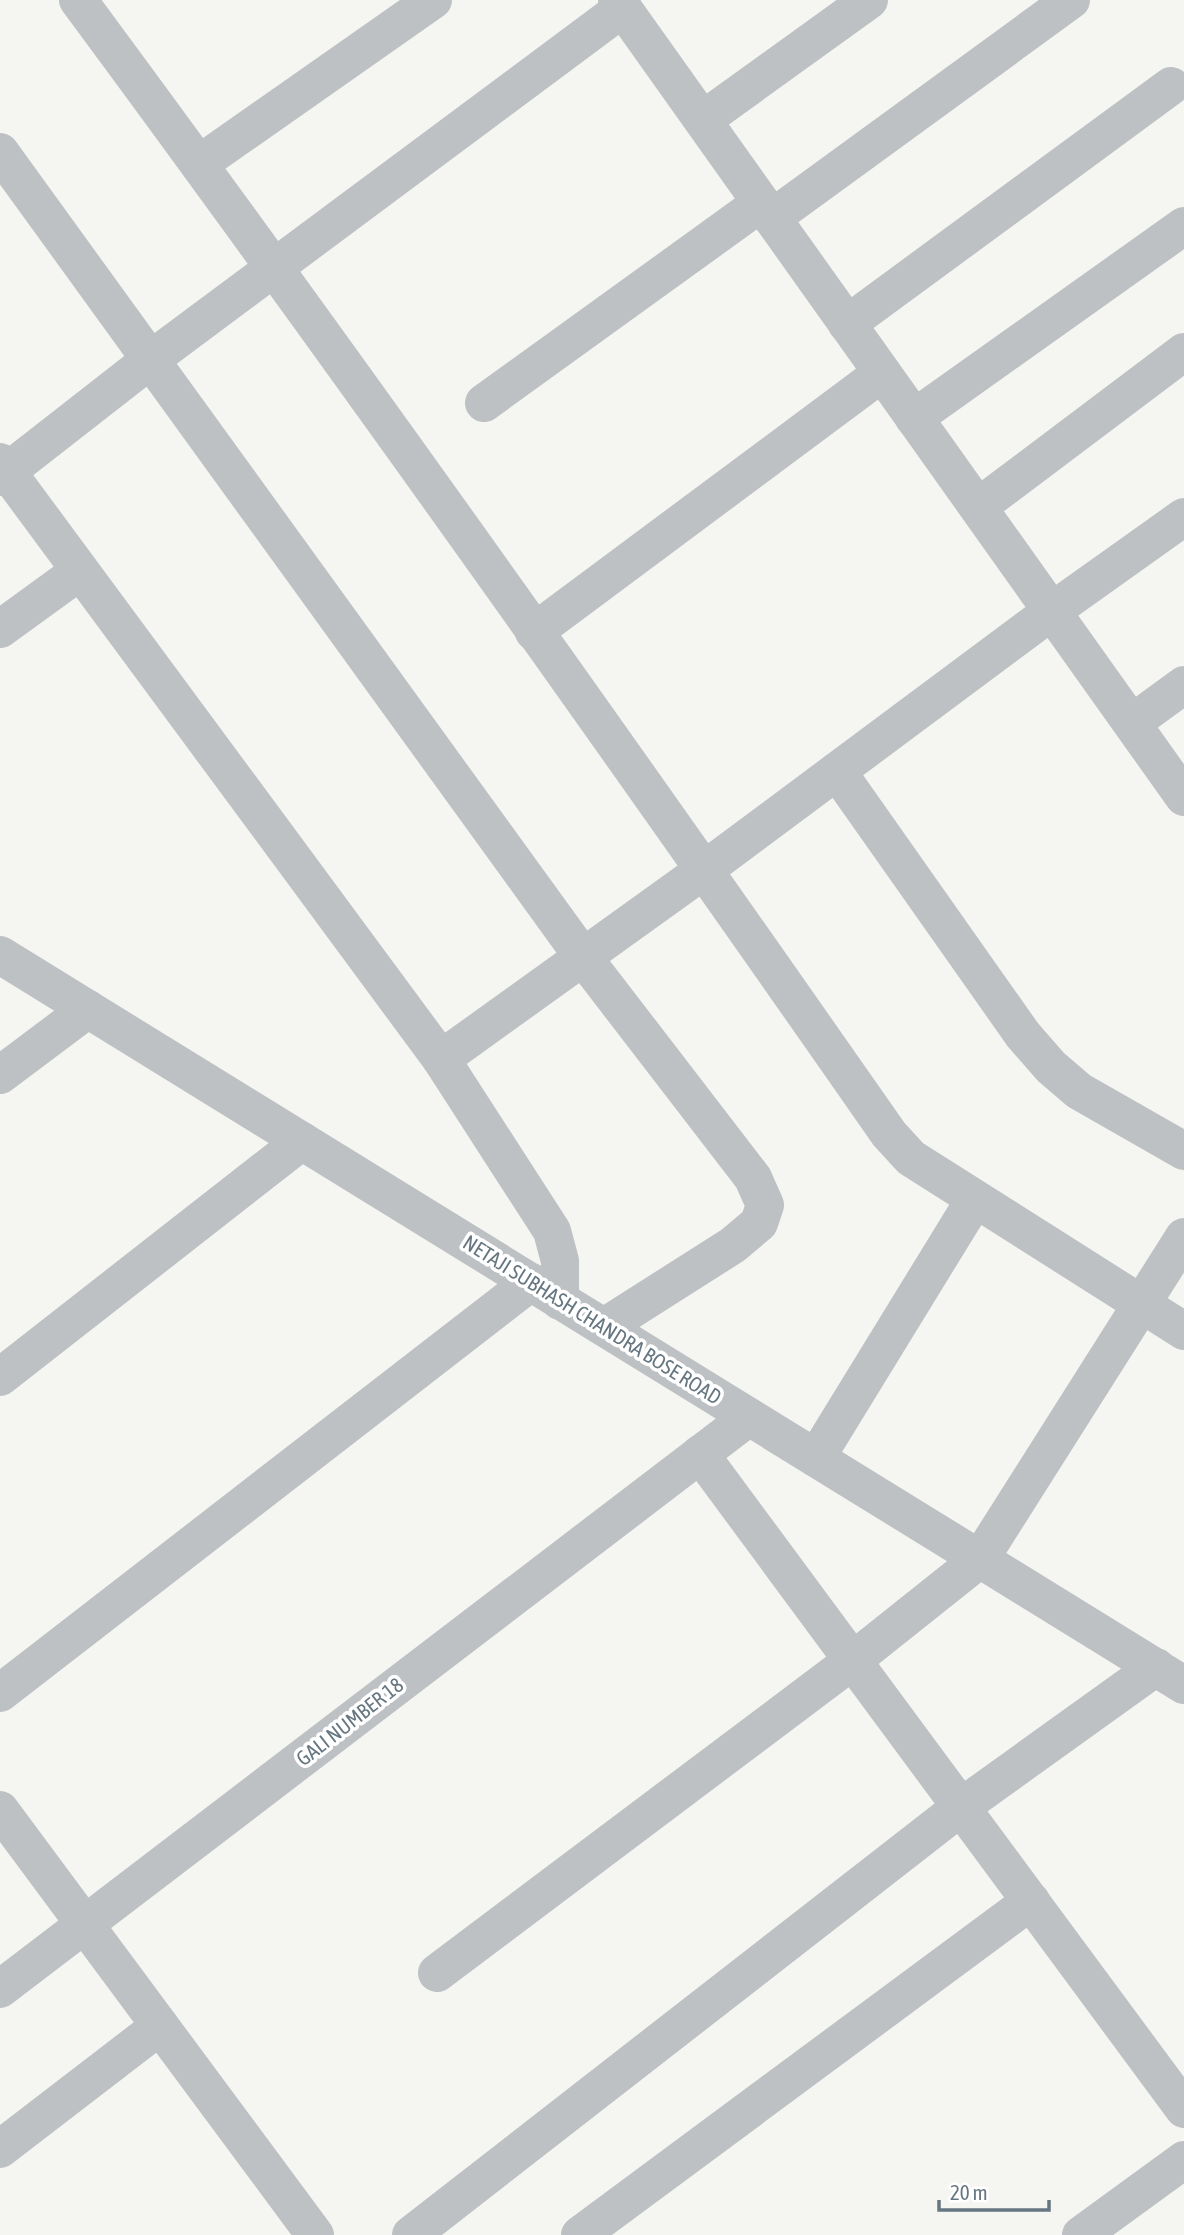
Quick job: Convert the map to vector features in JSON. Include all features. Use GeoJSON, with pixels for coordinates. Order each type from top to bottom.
{"type":"FeatureCollection","features":[{"type":"Feature","properties":{"kind":"street"},"geometry":{"type":"LineString","coordinates":[[78,0],[199,164],[705,870],[889,1134],[911,1158],[1184,1331]]}},
{"type":"Feature","properties":{"kind":"street"},"geometry":{"type":"LineString","coordinates":[[199,164],[433,0]]}},
{"type":"Feature","properties":{"kind":"street"},"geometry":{"type":"LineString","coordinates":[[704,120],[869,0]]}},
{"type":"Feature","properties":{"kind":"street"},"geometry":{"type":"LineString","coordinates":[[484,403],[1071,0]]}},
{"type":"Feature","properties":{"kind":"street"},"geometry":{"type":"LineString","coordinates":[[0,1693],[546,1292],[560,1261],[552,1231],[441,1059],[80,571],[2,470],[620,4],[1184,797]]}},
{"type":"Feature","properties":{"kind":"street"},"geometry":{"type":"LineString","coordinates":[[848,324],[1171,86]]}},
{"type":"Feature","properties":{"kind":"street"},"geometry":{"type":"LineString","coordinates":[[0,152],[583,957],[753,1178],[765,1205],[759,1223],[733,1245],[604,1327]]}},
{"type":"Feature","properties":{"kind":"street"},"geometry":{"type":"LineString","coordinates":[[914,418],[1184,226]]}},
{"type":"Feature","properties":{"kind":"street"},"geometry":{"type":"LineString","coordinates":[[978,508],[1184,352]]}},
{"type":"Feature","properties":{"kind":"street"},"geometry":{"type":"LineString","coordinates":[[534,632],[882,373]]}},
{"type":"Feature","properties":{"kind":"street"},"geometry":{"type":"LineString","coordinates":[[441,1059],[705,870],[1052,611],[1184,517]]}},
{"type":"Feature","properties":{"kind":"street"},"geometry":{"type":"LineString","coordinates":[[0,629],[80,571]]}},
{"type":"Feature","properties":{"kind":"street"},"geometry":{"type":"LineString","coordinates":[[1132,723],[1184,685]]}},
{"type":"Feature","properties":{"kind":"street"},"geometry":{"type":"LineString","coordinates":[[838,771],[1023,1035],[1051,1067],[1079,1091],[1184,1151]]}},
{"type":"Feature","properties":{"kind":"street","name":"NETAJI SUBHASH CHANDRA BOSE ROAD"},"geometry":{"type":"LineString","coordinates":[[0,955],[1170,1676]]}},
{"type":"Feature","properties":{"kind":"street"},"geometry":{"type":"LineString","coordinates":[[0,1075],[88,1009]]}},
{"type":"Feature","properties":{"kind":"street"},"geometry":{"type":"LineString","coordinates":[[0,1377],[302,1141]]}},
{"type":"Feature","properties":{"kind":"street"},"geometry":{"type":"LineString","coordinates":[[816,1458],[975,1199]]}},
{"type":"Feature","properties":{"kind":"street"},"geometry":{"type":"LineString","coordinates":[[437,1973],[852,1661],[980,1559],[1184,1237]]}},
{"type":"Feature","properties":{"kind":"street","name":"GALI NUMBER 18"},"geometry":{"type":"LineString","coordinates":[[0,1989],[86,1926],[749,1417]]}},
{"type":"Feature","properties":{"kind":"street"},"geometry":{"type":"LineString","coordinates":[[700,1454],[1184,2109]]}},
{"type":"Feature","properties":{"kind":"street"},"geometry":{"type":"LineString","coordinates":[[411,2235],[961,1808],[1170,1676]]}},
{"type":"Feature","properties":{"kind":"street"},"geometry":{"type":"LineString","coordinates":[[0,1810],[160,2026],[304,2231]]}},
{"type":"Feature","properties":{"kind":"street"},"geometry":{"type":"LineString","coordinates":[[580,2235],[1031,1901]]}},
{"type":"Feature","properties":{"kind":"street"},"geometry":{"type":"LineString","coordinates":[[0,2149],[160,2026]]}},
{"type":"Feature","properties":{"kind":"street"},"geometry":{"type":"LineString","coordinates":[[1081,2235],[1184,2160]]}}]}
